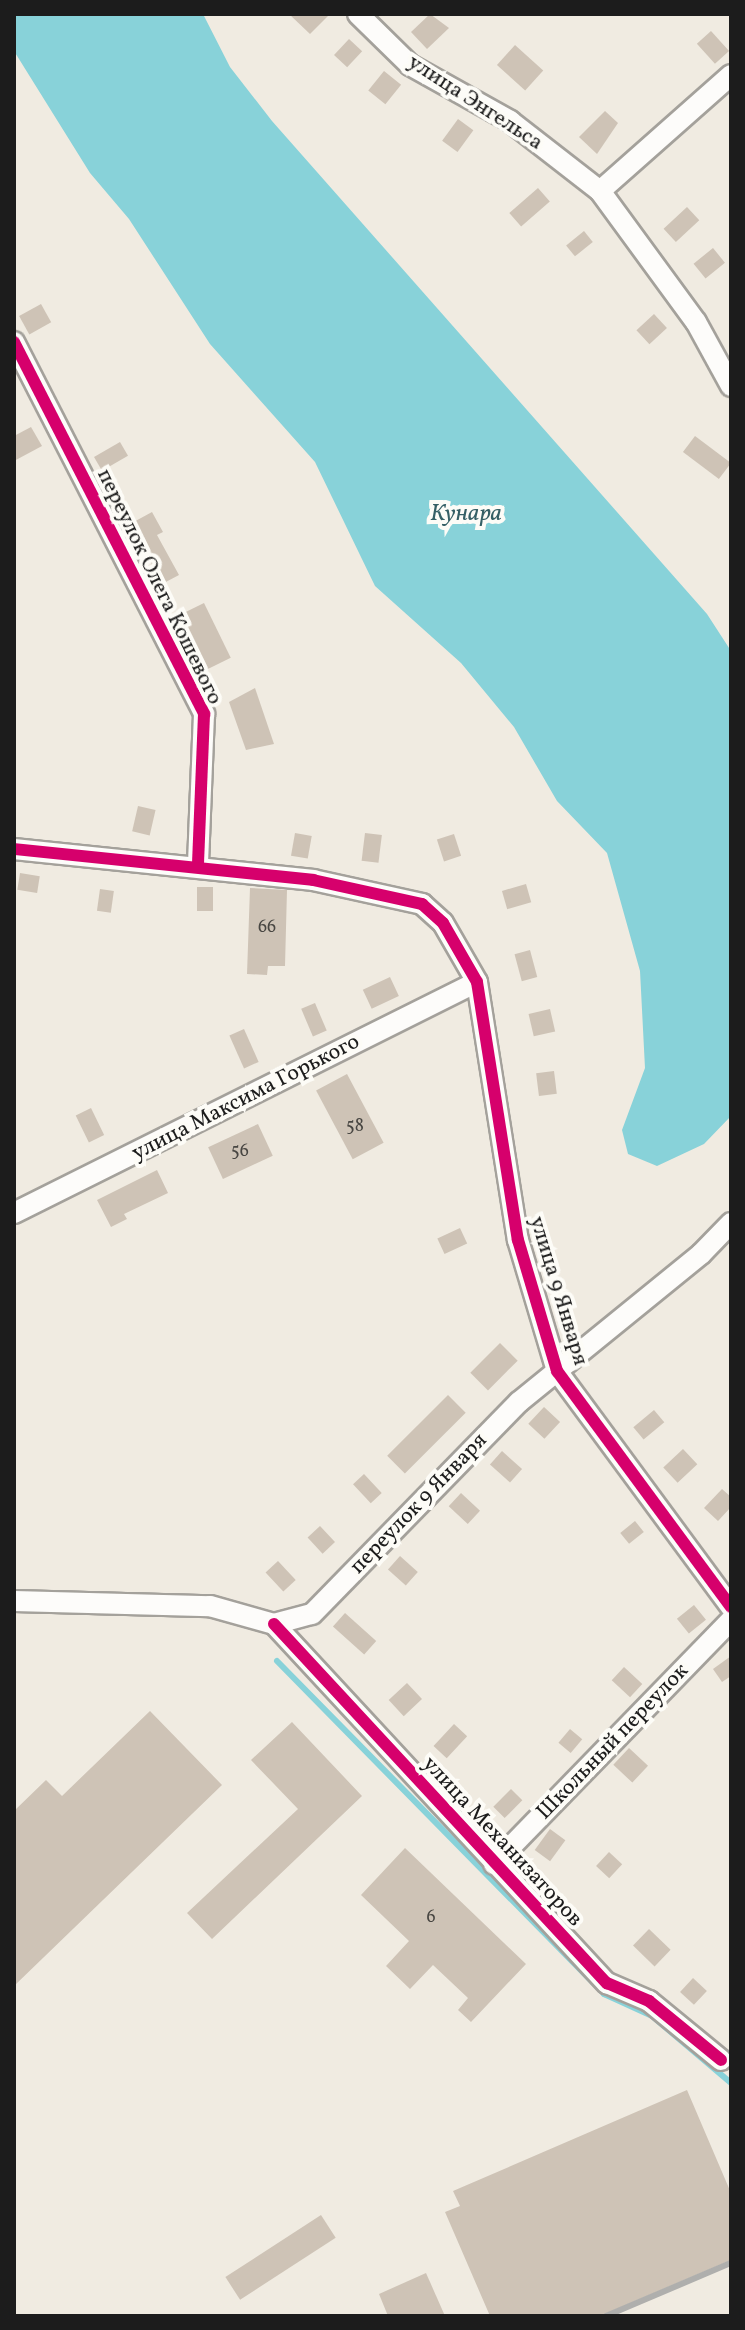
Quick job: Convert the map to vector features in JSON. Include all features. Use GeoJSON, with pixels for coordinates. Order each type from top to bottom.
{"type":"FeatureCollection","features":[{"type":"Feature","properties":{"kind":"street","name":"улица Энгельса"},"geometry":{"type":"LineString","coordinates":[[358,14],[410,65],[510,121],[600,191],[696,322],[731,386]]}},
{"type":"Feature","properties":{"kind":"street"},"geometry":{"type":"LineString","coordinates":[[600,191],[731,75]]}},
{"type":"Feature","properties":{"kind":"street","name":"переулок Олега Кошевого"},"geometry":{"type":"LineString","coordinates":[[14,342],[204,714],[198,864]]}},
{"type":"Feature","properties":{"kind":"street"},"geometry":{"type":"LineString","coordinates":[[14,849],[198,864],[313,880],[422,904],[443,923],[477,982]]}},
{"type":"Feature","properties":{"kind":"street","name":"улица Максима Горького"},"geometry":{"type":"LineString","coordinates":[[14,1213],[477,982]]}},
{"type":"Feature","properties":{"kind":"street","name":"улица 9 Января"},"geometry":{"type":"LineString","coordinates":[[477,982],[518,1240],[557,1371],[731,1607]]}},
{"type":"Feature","properties":{"kind":"street","name":"переулок 9 Января"},"geometry":{"type":"LineString","coordinates":[[274,1624],[312,1614],[519,1402],[701,1254],[731,1223]]}},
{"type":"Feature","properties":{"kind":"street"},"geometry":{"type":"LineString","coordinates":[[14,1601],[210,1606],[274,1624]]}},
{"type":"Feature","properties":{"kind":"street","name":"Школьный переулок"},"geometry":{"type":"LineString","coordinates":[[494,1864],[731,1620]]}},
{"type":"Feature","properties":{"kind":"street","name":"улица Механизаторов"},"geometry":{"type":"LineString","coordinates":[[274,1624],[607,1983],[649,2001],[721,2060]]}},
{"type":"Feature","properties":{"kind":"water","name":"Кунара"},"geometry":{"type":"Polygon","coordinates":[[[14,14],[203,14],[230,67],[272,121],[707,614],[731,651],[731,1116],[704,1144],[657,1166],[628,1154],[622,1130],[645,1068],[640,971],[607,853],[557,801],[514,727],[461,663],[375,586],[315,462],[210,344],[129,219],[90,173],[14,51],[14,14]]]}},
{"type":"Feature","properties":{"kind":"building"},"geometry":{"type":"Polygon","coordinates":[[[289,14],[330,14],[310,34],[289,14]]]}},
{"type":"Feature","properties":{"kind":"building"},"geometry":{"type":"Polygon","coordinates":[[[430,14],[449,28],[427,49],[411,32],[430,14]]]}},
{"type":"Feature","properties":{"kind":"building"},"geometry":{"type":"Polygon","coordinates":[[[711,31],[729,51],[715,64],[697,44],[711,31]]]}},
{"type":"Feature","properties":{"kind":"building"},"geometry":{"type":"Polygon","coordinates":[[[349,39],[362,51],[347,67],[334,55],[349,39]]]}},
{"type":"Feature","properties":{"kind":"building"},"geometry":{"type":"Polygon","coordinates":[[[515,45],[543,70],[525,90],[497,65],[515,45]]]}},
{"type":"Feature","properties":{"kind":"building"},"geometry":{"type":"Polygon","coordinates":[[[384,71],[401,85],[385,104],[368,90],[384,71]]]}},
{"type":"Feature","properties":{"kind":"building"},"geometry":{"type":"Polygon","coordinates":[[[605,111],[618,123],[597,154],[579,137],[605,111]]]}},
{"type":"Feature","properties":{"kind":"building"},"geometry":{"type":"Polygon","coordinates":[[[458,119],[473,130],[458,152],[442,141],[458,119]]]}},
{"type":"Feature","properties":{"kind":"building"},"geometry":{"type":"Polygon","coordinates":[[[538,188],[550,202],[521,227],[509,213],[538,188]]]}},
{"type":"Feature","properties":{"kind":"building"},"geometry":{"type":"Polygon","coordinates":[[[687,207],[699,220],[676,242],[664,229],[687,207]]]}},
{"type":"Feature","properties":{"kind":"building"},"geometry":{"type":"Polygon","coordinates":[[[584,231],[593,242],[575,256],[566,245],[584,231]]]}},
{"type":"Feature","properties":{"kind":"building"},"geometry":{"type":"Polygon","coordinates":[[[713,248],[725,263],[706,278],[694,264],[713,248]]]}},
{"type":"Feature","properties":{"kind":"building"},"geometry":{"type":"Polygon","coordinates":[[[41,304],[51,322],[29,334],[19,316],[41,304]]]}},
{"type":"Feature","properties":{"kind":"building"},"geometry":{"type":"Polygon","coordinates":[[[654,314],[667,328],[649,344],[636,330],[654,314]]]}},
{"type":"Feature","properties":{"kind":"building"},"geometry":{"type":"Polygon","coordinates":[[[31,427],[42,446],[14,461],[14,436],[31,427]]]}},
{"type":"Feature","properties":{"kind":"building"},"geometry":{"type":"Polygon","coordinates":[[[695,436],[731,463],[719,479],[683,452],[695,436]]]}},
{"type":"Feature","properties":{"kind":"building"},"geometry":{"type":"Polygon","coordinates":[[[120,442],[128,456],[102,471],[94,457],[120,442]]]}},
{"type":"Feature","properties":{"kind":"building"},"geometry":{"type":"Polygon","coordinates":[[[152,512],[163,532],[157,535],[179,575],[162,584],[130,524],[152,512]]]}},
{"type":"Feature","properties":{"kind":"building"},"geometry":{"type":"Polygon","coordinates":[[[204,603],[231,658],[207,669],[181,614],[204,603]]]}},
{"type":"Feature","properties":{"kind":"building"},"geometry":{"type":"Polygon","coordinates":[[[255,688],[274,744],[246,750],[229,702],[255,688]]]}},
{"type":"Feature","properties":{"kind":"building"},"geometry":{"type":"Polygon","coordinates":[[[138,806],[156,810],[150,835],[132,831],[138,806]]]}},
{"type":"Feature","properties":{"kind":"building"},"geometry":{"type":"Polygon","coordinates":[[[295,833],[312,836],[308,859],[291,856],[295,833]]]}},
{"type":"Feature","properties":{"kind":"building"},"geometry":{"type":"Polygon","coordinates":[[[365,833],[382,835],[378,863],[362,861],[365,833]]]}},
{"type":"Feature","properties":{"kind":"building"},"geometry":{"type":"Polygon","coordinates":[[[454,834],[461,856],[444,861],[437,840],[454,834]]]}},
{"type":"Feature","properties":{"kind":"building"},"geometry":{"type":"Polygon","coordinates":[[[20,873],[40,876],[37,893],[17,890],[20,873]]]}},
{"type":"Feature","properties":{"kind":"building"},"geometry":{"type":"Polygon","coordinates":[[[526,884],[531,902],[507,909],[502,891],[526,884]]]}},
{"type":"Feature","properties":{"kind":"building"},"geometry":{"type":"Polygon","coordinates":[[[197,887],[213,887],[213,911],[197,911],[197,887]]]}},
{"type":"Feature","properties":{"kind":"building"},"geometry":{"type":"Polygon","coordinates":[[[250,888],[287,890],[285,966],[268,966],[267,975],[247,974],[250,888]]]}},
{"type":"Feature","properties":{"kind":"building"},"geometry":{"type":"Polygon","coordinates":[[[100,889],[114,891],[111,913],[97,911],[100,889]]]}},
{"type":"Feature","properties":{"kind":"building"},"geometry":{"type":"Polygon","coordinates":[[[530,950],[537,977],[522,981],[515,954],[530,950]]]}},
{"type":"Feature","properties":{"kind":"building"},"geometry":{"type":"Polygon","coordinates":[[[390,977],[399,996],[372,1009],[363,990],[390,977]]]}},
{"type":"Feature","properties":{"kind":"building"},"geometry":{"type":"Polygon","coordinates":[[[315,1003],[327,1031],[313,1036],[301,1009],[315,1003]]]}},
{"type":"Feature","properties":{"kind":"building"},"geometry":{"type":"Polygon","coordinates":[[[550,1009],[555,1031],[534,1036],[529,1014],[550,1009]]]}},
{"type":"Feature","properties":{"kind":"building"},"geometry":{"type":"Polygon","coordinates":[[[244,1029],[259,1062],[244,1068],[229,1036],[244,1029]]]}},
{"type":"Feature","properties":{"kind":"building"},"geometry":{"type":"Polygon","coordinates":[[[554,1071],[557,1094],[539,1096],[536,1073],[554,1071]]]}},
{"type":"Feature","properties":{"kind":"building"},"geometry":{"type":"Polygon","coordinates":[[[347,1074],[384,1143],[353,1159],[316,1090],[347,1074]]]}},
{"type":"Feature","properties":{"kind":"building"},"geometry":{"type":"Polygon","coordinates":[[[91,1108],[104,1135],[89,1142],[76,1115],[91,1108]]]}},
{"type":"Feature","properties":{"kind":"building"},"geometry":{"type":"Polygon","coordinates":[[[258,1124],[273,1156],[223,1179],[208,1147],[258,1124]]]}},
{"type":"Feature","properties":{"kind":"building"},"geometry":{"type":"Polygon","coordinates":[[[157,1170],[168,1193],[124,1214],[127,1219],[111,1227],[97,1200],[157,1170]]]}},
{"type":"Feature","properties":{"kind":"building"},"geometry":{"type":"Polygon","coordinates":[[[460,1228],[467,1243],[445,1254],[437,1239],[460,1228]]]}},
{"type":"Feature","properties":{"kind":"building"},"geometry":{"type":"Polygon","coordinates":[[[500,1343],[518,1361],[488,1390],[470,1373],[500,1343]]]}},
{"type":"Feature","properties":{"kind":"building"},"geometry":{"type":"Polygon","coordinates":[[[448,1395],[466,1413],[405,1473],[387,1456],[448,1395]]]}},
{"type":"Feature","properties":{"kind":"building"},"geometry":{"type":"Polygon","coordinates":[[[544,1407],[560,1422],[544,1439],[528,1424],[544,1407]]]}},
{"type":"Feature","properties":{"kind":"building"},"geometry":{"type":"Polygon","coordinates":[[[654,1410],[664,1422],[644,1440],[633,1427],[654,1410]]]}},
{"type":"Feature","properties":{"kind":"building"},"geometry":{"type":"Polygon","coordinates":[[[683,1449],[697,1464],[678,1483],[663,1467],[683,1449]]]}},
{"type":"Feature","properties":{"kind":"building"},"geometry":{"type":"Polygon","coordinates":[[[502,1451],[522,1469],[510,1482],[490,1464],[502,1451]]]}},
{"type":"Feature","properties":{"kind":"building"},"geometry":{"type":"Polygon","coordinates":[[[364,1474],[382,1493],[371,1503],[353,1484],[364,1474]]]}},
{"type":"Feature","properties":{"kind":"building"},"geometry":{"type":"Polygon","coordinates":[[[722,1489],[731,1497],[731,1507],[718,1521],[704,1508],[722,1489]]]}},
{"type":"Feature","properties":{"kind":"building"},"geometry":{"type":"Polygon","coordinates":[[[461,1493],[480,1511],[468,1524],[449,1506],[461,1493]]]}},
{"type":"Feature","properties":{"kind":"building"},"geometry":{"type":"Polygon","coordinates":[[[635,1521],[644,1532],[629,1544],[620,1533],[635,1521]]]}},
{"type":"Feature","properties":{"kind":"building"},"geometry":{"type":"Polygon","coordinates":[[[320,1526],[335,1542],[323,1554],[308,1538],[320,1526]]]}},
{"type":"Feature","properties":{"kind":"building"},"geometry":{"type":"Polygon","coordinates":[[[400,1556],[418,1572],[406,1585],[388,1569],[400,1556]]]}},
{"type":"Feature","properties":{"kind":"building"},"geometry":{"type":"Polygon","coordinates":[[[278,1561],[296,1580],[283,1592],[266,1573],[278,1561]]]}},
{"type":"Feature","properties":{"kind":"building"},"geometry":{"type":"Polygon","coordinates":[[[694,1605],[706,1620],[689,1634],[677,1619],[694,1605]]]}},
{"type":"Feature","properties":{"kind":"building"},"geometry":{"type":"Polygon","coordinates":[[[345,1613],[376,1641],[364,1654],[333,1626],[345,1613]]]}},
{"type":"Feature","properties":{"kind":"building"},"geometry":{"type":"Polygon","coordinates":[[[731,1656],[731,1676],[722,1682],[713,1669],[731,1656]]]}},
{"type":"Feature","properties":{"kind":"building"},"geometry":{"type":"Polygon","coordinates":[[[624,1667],[642,1684],[630,1697],[612,1680],[624,1667]]]}},
{"type":"Feature","properties":{"kind":"building"},"geometry":{"type":"Polygon","coordinates":[[[407,1683],[422,1699],[404,1716],[389,1700],[407,1683]]]}},
{"type":"Feature","properties":{"kind":"building"},"geometry":{"type":"Polygon","coordinates":[[[150,1711],[222,1785],[14,1986],[14,1811],[46,1780],[62,1796],[150,1711]]]}},
{"type":"Feature","properties":{"kind":"building"},"geometry":{"type":"Polygon","coordinates":[[[292,1722],[362,1796],[212,1939],[187,1913],[298,1809],[251,1760],[292,1722]]]}},
{"type":"Feature","properties":{"kind":"building"},"geometry":{"type":"Polygon","coordinates":[[[454,1724],[467,1736],[447,1758],[434,1746],[454,1724]]]}},
{"type":"Feature","properties":{"kind":"building"},"geometry":{"type":"Polygon","coordinates":[[[570,1729],[582,1739],[571,1753],[558,1743],[570,1729]]]}},
{"type":"Feature","properties":{"kind":"building"},"geometry":{"type":"Polygon","coordinates":[[[629,1748],[648,1766],[632,1783],[613,1765],[629,1748]]]}},
{"type":"Feature","properties":{"kind":"building"},"geometry":{"type":"Polygon","coordinates":[[[511,1789],[522,1800],[505,1818],[493,1807],[511,1789]]]}},
{"type":"Feature","properties":{"kind":"building"},"geometry":{"type":"Polygon","coordinates":[[[550,1829],[565,1840],[550,1861],[535,1850],[550,1829]]]}},
{"type":"Feature","properties":{"kind":"building"},"geometry":{"type":"Polygon","coordinates":[[[405,1848],[526,1964],[471,2022],[458,2010],[468,1998],[433,1965],[410,1989],[386,1966],[409,1941],[361,1895],[405,1848]]]}},
{"type":"Feature","properties":{"kind":"building"},"geometry":{"type":"Polygon","coordinates":[[[609,1852],[622,1864],[609,1878],[596,1866],[609,1852]]]}},
{"type":"Feature","properties":{"kind":"building"},"geometry":{"type":"Polygon","coordinates":[[[649,1929],[671,1950],[655,1966],[633,1946],[649,1929]]]}},
{"type":"Feature","properties":{"kind":"building"},"geometry":{"type":"Polygon","coordinates":[[[693,1978],[707,1991],[694,2005],[680,1992],[693,1978]]]}},
{"type":"Feature","properties":{"kind":"building"},"geometry":{"type":"Polygon","coordinates":[[[687,2090],[731,2193],[731,2260],[600,2316],[490,2316],[445,2212],[460,2206],[453,2191],[687,2090]]]}},
{"type":"Feature","properties":{"kind":"building"},"geometry":{"type":"Polygon","coordinates":[[[321,2215],[336,2238],[240,2300],[225,2277],[321,2215]]]}},
{"type":"Feature","properties":{"kind":"building"},"geometry":{"type":"Polygon","coordinates":[[[426,2273],[445,2316],[388,2316],[379,2294],[426,2273]]]}},
{"type":"Feature","properties":{"kind":"waterway"},"geometry":{"type":"LineString","coordinates":[[277,1661],[604,1994],[652,2016],[731,2083]]}},
{"type":"Feature","properties":{"kind":"railway"},"geometry":{"type":"LineString","coordinates":[[606,2316],[731,2263]]}},
{"type":"Feature","properties":{"kind":"cycle path"},"geometry":{"type":"LineString","coordinates":[[14,342],[204,714],[198,864]]}},
{"type":"Feature","properties":{"kind":"cycle path"},"geometry":{"type":"LineString","coordinates":[[14,849],[313,880],[422,904],[443,923],[477,982],[518,1240],[557,1371],[731,1607]]}},
{"type":"Feature","properties":{"kind":"cycle path"},"geometry":{"type":"LineString","coordinates":[[274,1624],[607,1983],[649,2001],[721,2060]]}}]}
